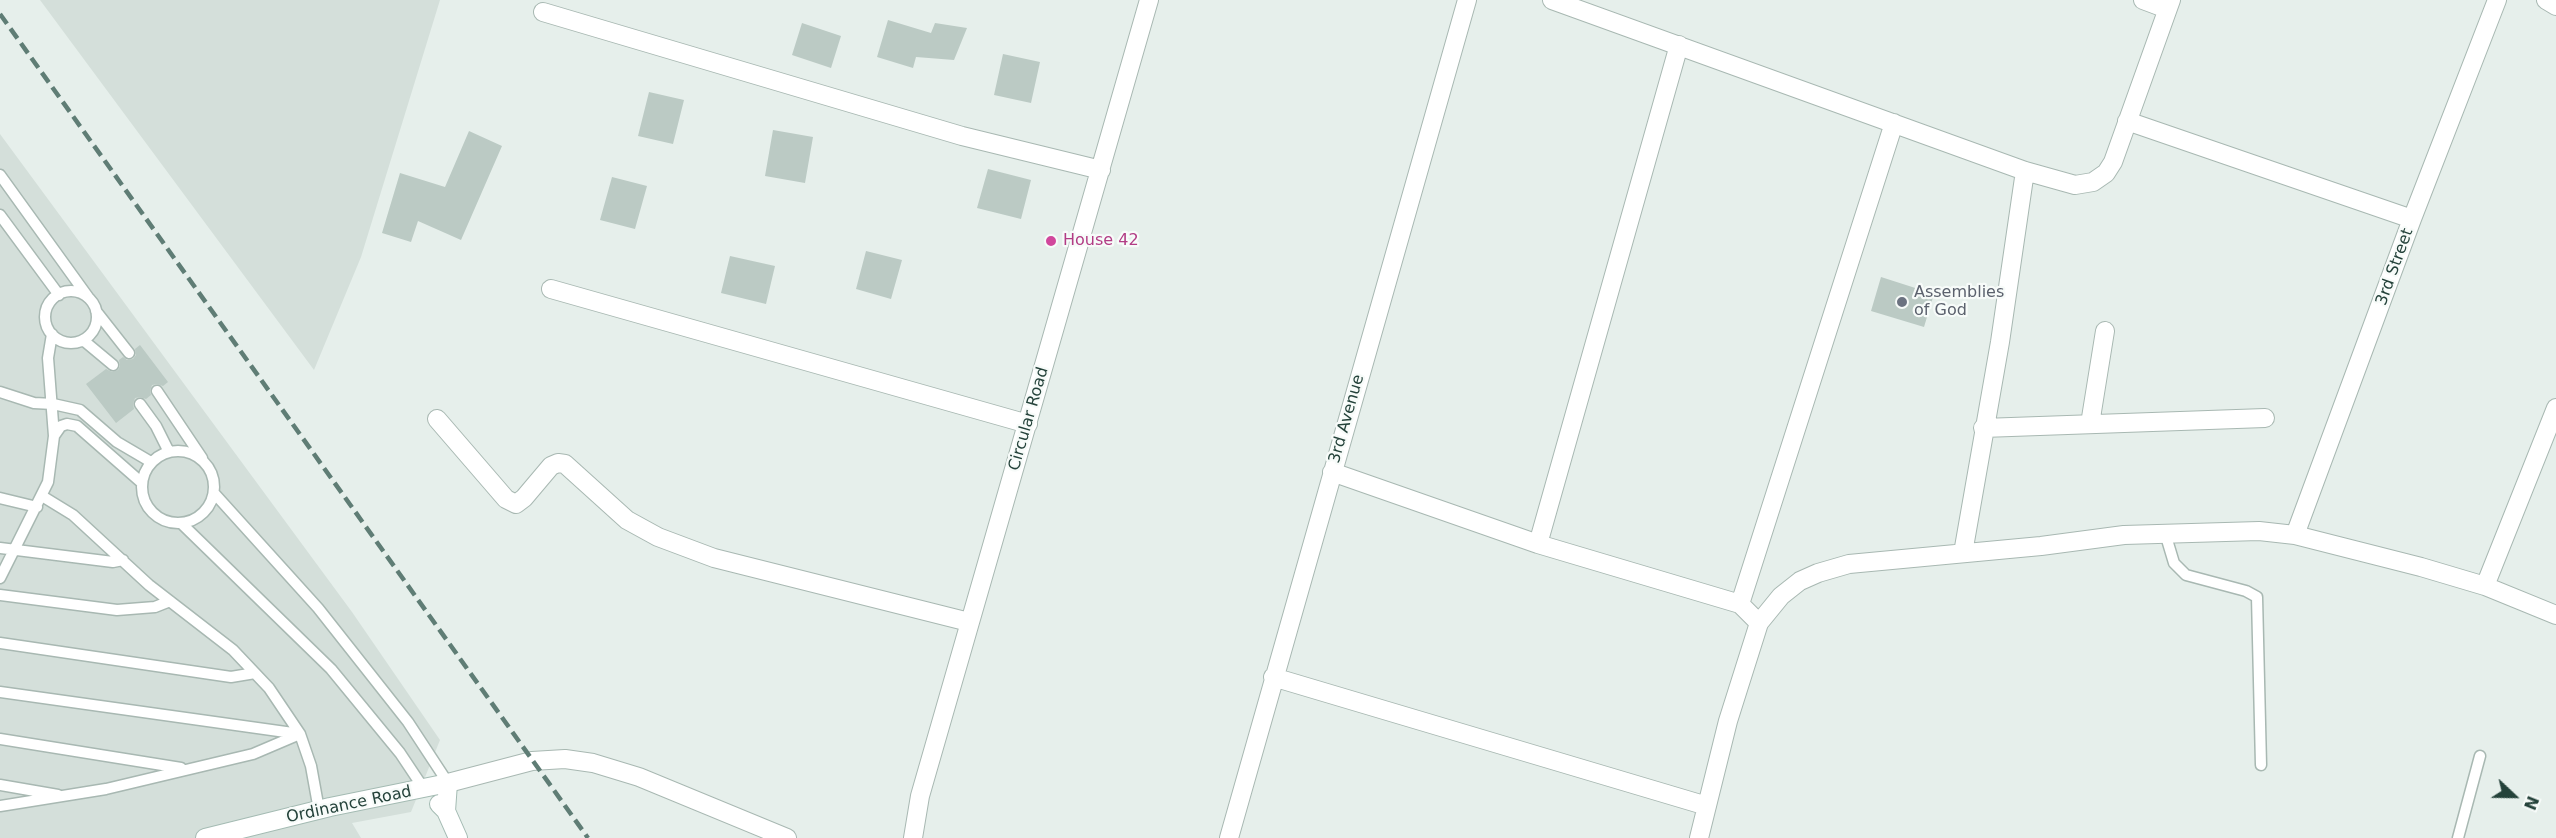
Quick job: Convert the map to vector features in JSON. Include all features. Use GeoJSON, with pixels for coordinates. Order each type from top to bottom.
{"type":"FeatureCollection","features":[{"type":"Feature","properties":{"kind":"street","name":"Circular Road"},"geometry":{"type":"LineString","coordinates":[[913,838],[920,796],[969,622],[1149,0]]}},
{"type":"Feature","properties":{"kind":"street","name":"3rd Avenue"},"geometry":{"type":"LineString","coordinates":[[1229,838],[1467,0]]}},
{"type":"Feature","properties":{"kind":"street"},"geometry":{"type":"LineString","coordinates":[[1552,0],[2025,171],[2075,185],[2093,182],[2106,173],[2113,162],[2169,4],[2143,0]]}},
{"type":"Feature","properties":{"kind":"street","name":"3rd Street"},"geometry":{"type":"LineString","coordinates":[[2295,535],[2412,219],[2497,0]]}},
{"type":"Feature","properties":{"kind":"street"},"geometry":{"type":"LineString","coordinates":[[2546,0],[2556,6]]}},
{"type":"Feature","properties":{"kind":"street"},"geometry":{"type":"LineString","coordinates":[[543,12],[962,135],[1101,170]]}},
{"type":"Feature","properties":{"kind":"street"},"geometry":{"type":"LineString","coordinates":[[1538,544],[1679,45]]}},
{"type":"Feature","properties":{"kind":"street"},"geometry":{"type":"LineString","coordinates":[[2127,121],[2412,219]]}},
{"type":"Feature","properties":{"kind":"street"},"geometry":{"type":"LineString","coordinates":[[1740,604],[1894,123]]}},
{"type":"Feature","properties":{"kind":"street"},"geometry":{"type":"LineString","coordinates":[[1964,553],[1983,428],[2000,342],[2025,171]]}},
{"type":"Feature","properties":{"kind":"street"},"geometry":{"type":"LineString","coordinates":[[551,289],[1028,424]]}},
{"type":"Feature","properties":{"kind":"street"},"geometry":{"type":"LineString","coordinates":[[2090,424],[2105,331]]}},
{"type":"Feature","properties":{"kind":"street"},"geometry":{"type":"LineString","coordinates":[[2485,586],[2556,408]]}},
{"type":"Feature","properties":{"kind":"street"},"geometry":{"type":"LineString","coordinates":[[1983,428],[2265,418]]}},
{"type":"Feature","properties":{"kind":"street"},"geometry":{"type":"LineString","coordinates":[[437,419],[506,499],[516,504],[524,498],[550,466],[558,463],[566,464],[627,520],[658,537],[714,558],[969,622]]}},
{"type":"Feature","properties":{"kind":"street"},"geometry":{"type":"LineString","coordinates":[[1332,472],[1538,544],[1740,604],[1759,623]]}},
{"type":"Feature","properties":{"kind":"street"},"geometry":{"type":"LineString","coordinates":[[1699,838],[1728,721],[1759,623],[1781,596],[1800,581],[1849,564],[2124,535],[2259,531],[2295,535],[2485,586],[2556,615]]}},
{"type":"Feature","properties":{"kind":"street"},"geometry":{"type":"LineString","coordinates":[[1273,677],[1707,806]]}},
{"type":"Feature","properties":{"kind":"street","name":"Ordinance Road"},"geometry":{"type":"LineString","coordinates":[[205,838],[319,810],[424,789],[532,761],[565,759],[593,763],[639,777],[787,838]]}},
{"type":"Feature","properties":{"kind":"street"},"geometry":{"type":"LineString","coordinates":[[446,811],[448,783]]}},
{"type":"Feature","properties":{"kind":"street"},"geometry":{"type":"LineString","coordinates":[[424,789],[446,811],[458,838]]}},
{"type":"Feature","properties":{"kind":"lane"},"geometry":{"type":"LineString","coordinates":[[0,175],[129,353]]}},
{"type":"Feature","properties":{"kind":"lane"},"geometry":{"type":"LineString","coordinates":[[0,214],[58,295]]}},
{"type":"Feature","properties":{"kind":"lane"},"geometry":{"type":"LineString","coordinates":[[0,578],[39,502],[51,470],[54,436],[48,358],[52,334],[45,319],[46,310],[50,302],[58,295],[72,291],[88,297]]}},
{"type":"Feature","properties":{"kind":"lane"},"geometry":{"type":"LineString","coordinates":[[52,334],[67,342],[83,340],[94,327],[96,310]]}},
{"type":"Feature","properties":{"kind":"lane"},"geometry":{"type":"LineString","coordinates":[[83,340],[113,365]]}},
{"type":"Feature","properties":{"kind":"lane"},"geometry":{"type":"LineString","coordinates":[[157,391],[204,461],[214,482],[214,493],[210,504],[202,514],[192,520],[170,523],[152,513],[145,504],[142,483],[151,462],[169,452],[183,451],[194,454],[204,461]]}},
{"type":"Feature","properties":{"kind":"lane"},"geometry":{"type":"LineString","coordinates":[[0,392],[34,403],[53,404],[80,410],[117,442],[151,462]]}},
{"type":"Feature","properties":{"kind":"lane"},"geometry":{"type":"LineString","coordinates":[[140,404],[156,426],[169,452]]}},
{"type":"Feature","properties":{"kind":"lane"},"geometry":{"type":"LineString","coordinates":[[54,436],[61,426],[68,424],[77,426],[142,483]]}},
{"type":"Feature","properties":{"kind":"lane"},"geometry":{"type":"LineString","coordinates":[[214,493],[318,608],[408,722],[448,783]]}},
{"type":"Feature","properties":{"kind":"lane"},"geometry":{"type":"LineString","coordinates":[[0,498],[39,502],[73,515],[170,601],[233,650],[269,688],[300,734],[311,766],[319,810]]}},
{"type":"Feature","properties":{"kind":"lane"},"geometry":{"type":"LineString","coordinates":[[181,523],[331,669],[400,753],[424,789]]}},
{"type":"Feature","properties":{"kind":"lane"},"geometry":{"type":"LineString","coordinates":[[2165,533],[2174,563],[2186,575],[2246,591],[2257,597],[2261,765]]}},
{"type":"Feature","properties":{"kind":"lane"},"geometry":{"type":"LineString","coordinates":[[0,548],[113,561],[123,560]]}},
{"type":"Feature","properties":{"kind":"lane"},"geometry":{"type":"LineString","coordinates":[[0,595],[117,610],[155,607],[170,601]]}},
{"type":"Feature","properties":{"kind":"lane"},"geometry":{"type":"LineString","coordinates":[[0,643],[231,677],[255,673]]}},
{"type":"Feature","properties":{"kind":"lane"},"geometry":{"type":"LineString","coordinates":[[0,692],[300,734]]}},
{"type":"Feature","properties":{"kind":"lane"},"geometry":{"type":"LineString","coordinates":[[0,806],[67,796],[187,770],[253,754],[300,734]]}},
{"type":"Feature","properties":{"kind":"lane"},"geometry":{"type":"LineString","coordinates":[[0,739],[187,770]]}},
{"type":"Feature","properties":{"kind":"lane"},"geometry":{"type":"LineString","coordinates":[[2458,838],[2480,756]]}},
{"type":"Feature","properties":{"kind":"lane"},"geometry":{"type":"LineString","coordinates":[[0,785],[67,796]]}},
{"type":"Feature","properties":{"kind":"shaded area"},"geometry":{"type":"Polygon","coordinates":[[[40,0],[440,0],[361,257],[314,370],[40,0]]]}},
{"type":"Feature","properties":{"kind":"shaded area"},"geometry":{"type":"Polygon","coordinates":[[[0,134],[352,612],[440,740],[411,812],[352,823],[361,838],[0,838],[0,134]]]}},
{"type":"Feature","properties":{"kind":"building"},"geometry":{"type":"Polygon","coordinates":[[[888,20],[931,33],[935,23],[967,28],[954,60],[916,57],[913,68],[877,57],[888,20]]]}},
{"type":"Feature","properties":{"kind":"building"},"geometry":{"type":"Polygon","coordinates":[[[802,23],[841,36],[831,68],[792,55],[802,23]]]}},
{"type":"Feature","properties":{"kind":"building"},"geometry":{"type":"Polygon","coordinates":[[[1003,54],[1040,62],[1031,103],[994,95],[1003,54]]]}},
{"type":"Feature","properties":{"kind":"building"},"geometry":{"type":"Polygon","coordinates":[[[649,92],[684,100],[673,144],[638,136],[649,92]]]}},
{"type":"Feature","properties":{"kind":"building"},"geometry":{"type":"Polygon","coordinates":[[[773,130],[813,137],[805,183],[765,176],[773,130]]]}},
{"type":"Feature","properties":{"kind":"building"},"geometry":{"type":"Polygon","coordinates":[[[469,131],[502,146],[461,240],[418,221],[411,242],[382,233],[400,173],[445,187],[469,131]]]}},
{"type":"Feature","properties":{"kind":"building"},"geometry":{"type":"Polygon","coordinates":[[[988,169],[1031,180],[1021,219],[977,208],[988,169]]]}},
{"type":"Feature","properties":{"kind":"building"},"geometry":{"type":"Polygon","coordinates":[[[612,177],[647,186],[635,229],[600,220],[612,177]]]}},
{"type":"Feature","properties":{"kind":"building"},"geometry":{"type":"Polygon","coordinates":[[[866,251],[902,260],[891,299],[856,289],[866,251]]]}},
{"type":"Feature","properties":{"kind":"building"},"geometry":{"type":"Polygon","coordinates":[[[730,256],[775,266],[766,304],[721,293],[730,256]]]}},
{"type":"Feature","properties":{"kind":"building","name":"Assemblies of God"},"geometry":{"type":"Polygon","coordinates":[[[1881,277],[1934,294],[1924,327],[1871,311],[1881,277]]]}},
{"type":"Feature","properties":{"kind":"building"},"geometry":{"type":"Polygon","coordinates":[[[140,345],[168,382],[163,386],[152,385],[151,395],[146,399],[135,398],[134,409],[116,423],[86,384],[106,369],[112,372],[118,370],[119,360],[123,357],[127,360],[133,359],[136,355],[135,349],[140,345]]]}},
{"type":"Feature","properties":{"kind":"railway"},"geometry":{"type":"LineString","coordinates":[[0,14],[588,838]]}},
{"type":"Feature","properties":{"kind":"place","name":"House 42"},"geometry":{"type":"Point","coordinates":[1051,241]}},
{"type":"Feature","properties":{"kind":"place","name":"Assemblies of God"},"geometry":{"type":"Point","coordinates":[1902,302]}}]}
